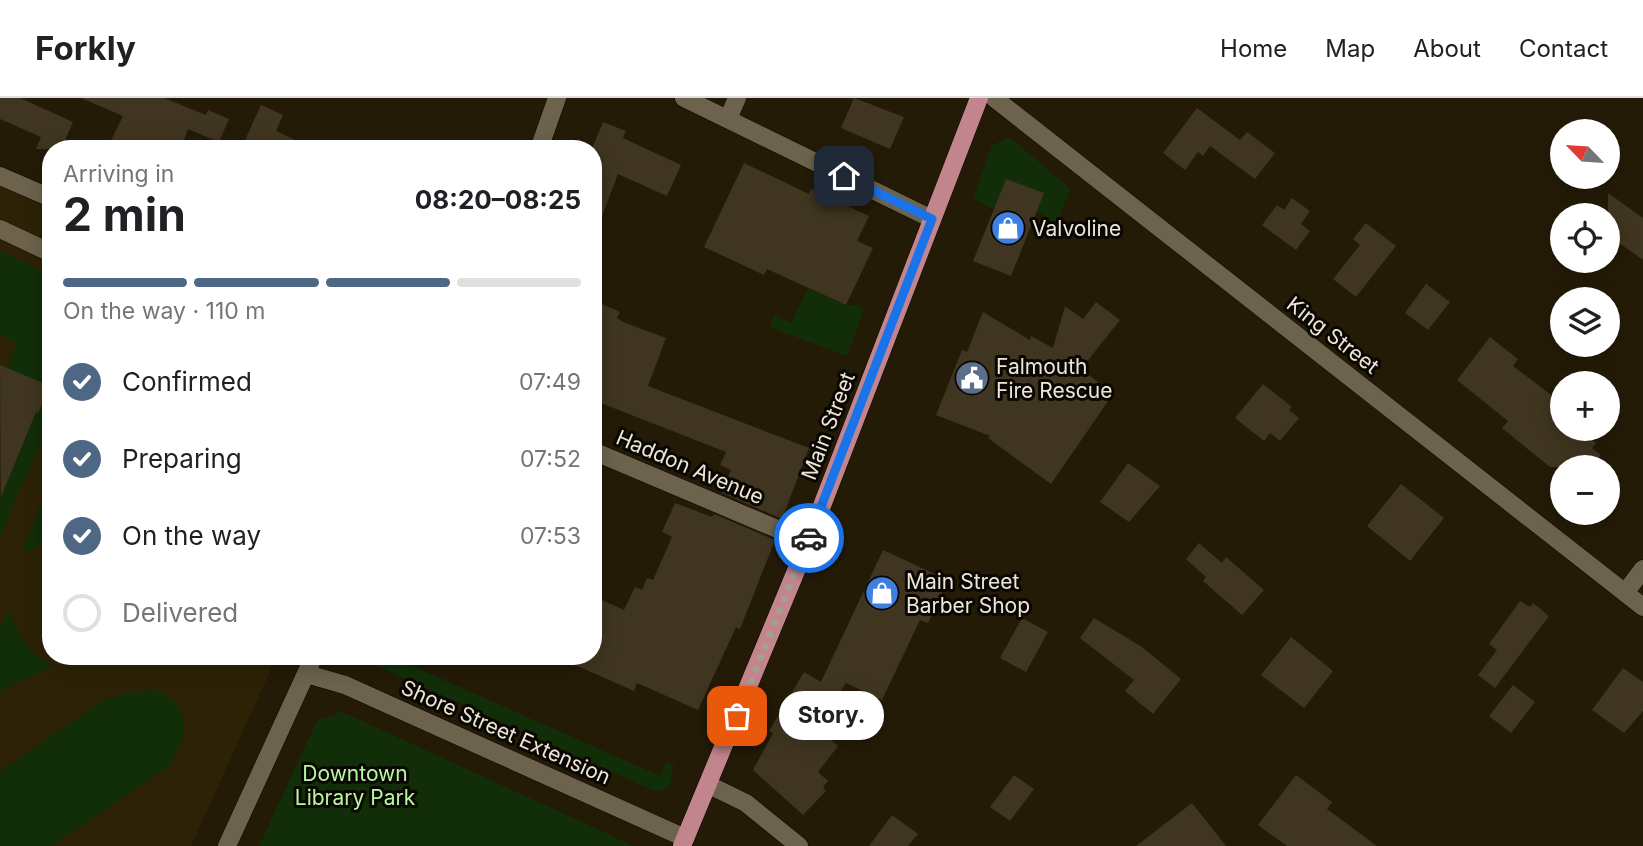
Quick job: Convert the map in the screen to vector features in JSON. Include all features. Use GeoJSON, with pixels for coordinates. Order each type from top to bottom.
{"type":"FeatureCollection","features":[{"type":"Feature","properties":{"kind":"main road","name":"Main Street"},"geometry":{"type":"LineString","coordinates":[[683,842],[808,542],[979,98]]}},
{"type":"Feature","properties":{"kind":"street"},"geometry":{"type":"LineString","coordinates":[[542,140],[557,98]]}},
{"type":"Feature","properties":{"kind":"street"},"geometry":{"type":"LineString","coordinates":[[684,98],[932,219]]}},
{"type":"Feature","properties":{"kind":"street"},"geometry":{"type":"LineString","coordinates":[[728,119],[737,98]]}},
{"type":"Feature","properties":{"kind":"street","name":"King Street"},"geometry":{"type":"LineString","coordinates":[[994,98],[1643,607]]}},
{"type":"Feature","properties":{"kind":"street"},"geometry":{"type":"LineString","coordinates":[[0,176],[42,194]]}},
{"type":"Feature","properties":{"kind":"street"},"geometry":{"type":"LineString","coordinates":[[0,229],[42,249]]}},
{"type":"Feature","properties":{"kind":"street","name":"Haddon Avenue"},"geometry":{"type":"LineString","coordinates":[[602,455],[808,542]]}},
{"type":"Feature","properties":{"kind":"street"},"geometry":{"type":"LineString","coordinates":[[1625,593],[1643,569]]}},
{"type":"Feature","properties":{"kind":"street"},"geometry":{"type":"LineString","coordinates":[[226,846],[310,665]]}},
{"type":"Feature","properties":{"kind":"street","name":"Shore Street Extension"},"geometry":{"type":"LineString","coordinates":[[307,674],[345,685],[683,842]]}},
{"type":"Feature","properties":{"kind":"street"},"geometry":{"type":"LineString","coordinates":[[709,785],[746,803],[799,846]]}},
{"type":"Feature","properties":{"kind":"shaded area"},"geometry":{"type":"Polygon","coordinates":[[[0,186],[42,204],[42,665],[273,665],[191,846],[0,846],[0,186]]]}},
{"type":"Feature","properties":{"kind":"green space"},"geometry":{"type":"Polygon","coordinates":[[[1006,138],[1016,142],[1070,189],[1059,219],[1052,225],[1042,224],[1046,216],[1036,212],[1043,193],[1006,179],[994,209],[973,199],[992,146],[1006,138]]]}},
{"type":"Feature","properties":{"kind":"green space"},"geometry":{"type":"Polygon","coordinates":[[[0,251],[42,271],[42,383],[7,368],[16,342],[0,335],[0,251]]]}},
{"type":"Feature","properties":{"kind":"green space"},"geometry":{"type":"Polygon","coordinates":[[[808,288],[846,305],[858,305],[864,310],[847,356],[769,327],[775,315],[791,323],[808,288]]]}},
{"type":"Feature","properties":{"kind":"green space"},"geometry":{"type":"Polygon","coordinates":[[[42,405],[42,440],[0,536],[0,499],[36,412],[39,412],[42,405]]]}},
{"type":"Feature","properties":{"kind":"green space"},"geometry":{"type":"Polygon","coordinates":[[[42,501],[42,543],[28,553],[23,551],[42,501]]]}},
{"type":"Feature","properties":{"kind":"green space"},"geometry":{"type":"Polygon","coordinates":[[[9,609],[25,643],[42,659],[42,665],[54,666],[0,691],[0,627],[9,609]]]}},
{"type":"Feature","properties":{"kind":"green space"},"geometry":{"type":"Polygon","coordinates":[[[410,665],[660,776],[667,762],[674,765],[670,777],[673,779],[667,790],[654,791],[377,666],[410,665]]]}},
{"type":"Feature","properties":{"kind":"green space"},"geometry":{"type":"Polygon","coordinates":[[[151,690],[175,702],[184,720],[181,743],[169,766],[52,846],[0,846],[0,771],[103,701],[120,694],[151,690]]]}},
{"type":"Feature","properties":{"kind":"green space","name":"Downtown Library Park"},"geometry":{"type":"Polygon","coordinates":[[[338,710],[634,846],[259,846],[314,727],[320,719],[335,716],[338,710]]]}},
{"type":"Feature","properties":{"kind":"building"},"geometry":{"type":"Polygon","coordinates":[[[0,98],[20,98],[73,122],[65,140],[42,140],[42,149],[36,149],[41,137],[0,119],[0,98]]]}},
{"type":"Feature","properties":{"kind":"building"},"geometry":{"type":"Polygon","coordinates":[[[81,98],[164,98],[206,115],[208,110],[229,119],[220,140],[188,129],[184,140],[111,140],[123,116],[81,98]]]}},
{"type":"Feature","properties":{"kind":"building"},"geometry":{"type":"Polygon","coordinates":[[[854,98],[904,117],[890,149],[841,128],[854,98]]]}},
{"type":"Feature","properties":{"kind":"building"},"geometry":{"type":"Polygon","coordinates":[[[261,105],[283,115],[276,131],[295,140],[245,140],[261,105]]]}},
{"type":"Feature","properties":{"kind":"building"},"geometry":{"type":"Polygon","coordinates":[[[1197,108],[1240,140],[1247,132],[1275,153],[1255,179],[1210,146],[1203,156],[1198,152],[1185,170],[1163,153],[1197,108]]]}},
{"type":"Feature","properties":{"kind":"building"},"geometry":{"type":"Polygon","coordinates":[[[603,122],[626,131],[623,138],[681,165],[667,196],[618,174],[602,216],[602,140],[596,140],[603,122]]]}},
{"type":"Feature","properties":{"kind":"building"},"geometry":{"type":"Polygon","coordinates":[[[744,163],[809,194],[811,189],[869,216],[857,241],[873,248],[846,305],[767,269],[764,275],[704,247],[744,163]]]}},
{"type":"Feature","properties":{"kind":"building","name":"Valvoline"},"geometry":{"type":"Polygon","coordinates":[[[1006,179],[1044,193],[1011,276],[973,261],[1006,179]]]}},
{"type":"Feature","properties":{"kind":"building"},"geometry":{"type":"Polygon","coordinates":[[[1608,193],[1643,218],[1643,260],[1620,244],[1620,203],[1608,203],[1608,193]]]}},
{"type":"Feature","properties":{"kind":"building"},"geometry":{"type":"Polygon","coordinates":[[[1292,198],[1310,211],[1301,224],[1310,231],[1296,250],[1262,225],[1277,205],[1284,210],[1292,198]]]}},
{"type":"Feature","properties":{"kind":"building"},"geometry":{"type":"Polygon","coordinates":[[[1366,223],[1396,246],[1356,297],[1333,279],[1360,245],[1353,239],[1366,223]]]}},
{"type":"Feature","properties":{"kind":"building"},"geometry":{"type":"Polygon","coordinates":[[[1426,284],[1450,302],[1428,330],[1405,313],[1426,284]]]}},
{"type":"Feature","properties":{"kind":"building"},"geometry":{"type":"Polygon","coordinates":[[[1096,302],[1120,320],[1081,369],[1113,394],[1051,484],[988,438],[990,436],[936,415],[962,350],[967,352],[983,312],[1030,340],[1031,336],[1053,348],[1065,306],[1083,319],[1096,302]]]}},
{"type":"Feature","properties":{"kind":"building"},"geometry":{"type":"Polygon","coordinates":[[[602,304],[620,312],[617,318],[623,322],[666,338],[648,386],[809,448],[782,519],[722,493],[731,470],[720,465],[726,452],[602,404],[602,304]]]}},
{"type":"Feature","properties":{"kind":"building"},"geometry":{"type":"Polygon","coordinates":[[[1490,337],[1518,359],[1513,366],[1550,394],[1550,441],[1594,441],[1596,443],[1592,448],[1601,455],[1550,455],[1550,467],[1502,428],[1508,421],[1457,380],[1490,337]]]}},
{"type":"Feature","properties":{"kind":"building"},"geometry":{"type":"Polygon","coordinates":[[[0,365],[42,383],[42,404],[38,413],[36,412],[1,497],[0,365]]]}},
{"type":"Feature","properties":{"kind":"building"},"geometry":{"type":"Polygon","coordinates":[[[1263,384],[1292,407],[1289,410],[1299,418],[1280,441],[1270,433],[1264,441],[1235,418],[1263,384]]]}},
{"type":"Feature","properties":{"kind":"building"},"geometry":{"type":"Polygon","coordinates":[[[1128,463],[1160,486],[1129,522],[1100,502],[1128,463]]]}},
{"type":"Feature","properties":{"kind":"building"},"geometry":{"type":"Polygon","coordinates":[[[1401,484],[1444,518],[1410,561],[1367,526],[1401,484]]]}},
{"type":"Feature","properties":{"kind":"building"},"geometry":{"type":"Polygon","coordinates":[[[675,503],[712,517],[714,514],[775,540],[740,629],[736,627],[698,710],[637,683],[634,691],[575,665],[602,665],[602,600],[624,610],[635,587],[642,590],[647,578],[653,580],[672,537],[662,532],[675,503]]]}},
{"type":"Feature","properties":{"kind":"building"},"geometry":{"type":"Polygon","coordinates":[[[1199,543],[1222,563],[1226,557],[1264,590],[1242,615],[1203,581],[1206,577],[1186,559],[1199,543]]]}},
{"type":"Feature","properties":{"kind":"building"},"geometry":{"type":"Polygon","coordinates":[[[883,550],[948,580],[928,623],[920,620],[882,700],[846,683],[817,727],[838,746],[818,772],[828,781],[823,787],[826,791],[803,815],[753,770],[773,733],[769,731],[804,672],[821,682],[883,550]]]}},
{"type":"Feature","properties":{"kind":"building"},"geometry":{"type":"Polygon","coordinates":[[[1520,601],[1530,607],[1533,603],[1549,616],[1495,688],[1478,675],[1497,650],[1489,644],[1520,601]]]}},
{"type":"Feature","properties":{"kind":"building"},"geometry":{"type":"Polygon","coordinates":[[[1022,618],[1048,632],[1026,672],[1000,658],[1022,618]]]}},
{"type":"Feature","properties":{"kind":"building"},"geometry":{"type":"Polygon","coordinates":[[[1094,618],[1142,647],[1181,679],[1153,714],[1125,691],[1134,680],[1080,638],[1094,618]]]}},
{"type":"Feature","properties":{"kind":"building"},"geometry":{"type":"Polygon","coordinates":[[[1291,637],[1333,671],[1304,708],[1261,675],[1291,637]]]}},
{"type":"Feature","properties":{"kind":"building"},"geometry":{"type":"Polygon","coordinates":[[[1623,668],[1643,682],[1643,711],[1624,733],[1592,710],[1623,668]]]}},
{"type":"Feature","properties":{"kind":"building"},"geometry":{"type":"Polygon","coordinates":[[[1513,685],[1535,702],[1511,733],[1489,716],[1513,685]]]}},
{"type":"Feature","properties":{"kind":"building"},"geometry":{"type":"Polygon","coordinates":[[[1014,775],[1034,789],[1010,821],[990,807],[1014,775]]]}},
{"type":"Feature","properties":{"kind":"building"},"geometry":{"type":"Polygon","coordinates":[[[1296,775],[1332,802],[1327,809],[1377,846],[1287,846],[1258,825],[1296,775]]]}},
{"type":"Feature","properties":{"kind":"building"},"geometry":{"type":"Polygon","coordinates":[[[1192,803],[1226,846],[1136,846],[1192,803]]]}},
{"type":"Feature","properties":{"kind":"building"},"geometry":{"type":"Polygon","coordinates":[[[892,815],[918,834],[908,846],[869,846],[892,815]]]}},
{"type":"Feature","properties":{"kind":"way so far"},"geometry":{"type":"LineString","coordinates":[[737,716],[809,538]]}},
{"type":"Feature","properties":{"kind":"place","name":"Valvoline"},"geometry":{"type":"Point","coordinates":[1008,228]}},
{"type":"Feature","properties":{"kind":"place","name":"Falmouth Fire Rescue"},"geometry":{"type":"Point","coordinates":[972,378]}},
{"type":"Feature","properties":{"kind":"place","name":"Main Street Barber Shop"},"geometry":{"type":"Point","coordinates":[882,593]}},
{"type":"Feature","properties":{"kind":"place","name":"Story."},"geometry":{"type":"Point","coordinates":[737,716]}},
{"type":"Feature","properties":{"kind":"route"},"geometry":{"type":"LineString","coordinates":[[809,538],[932,219],[844,176]]}}]}
